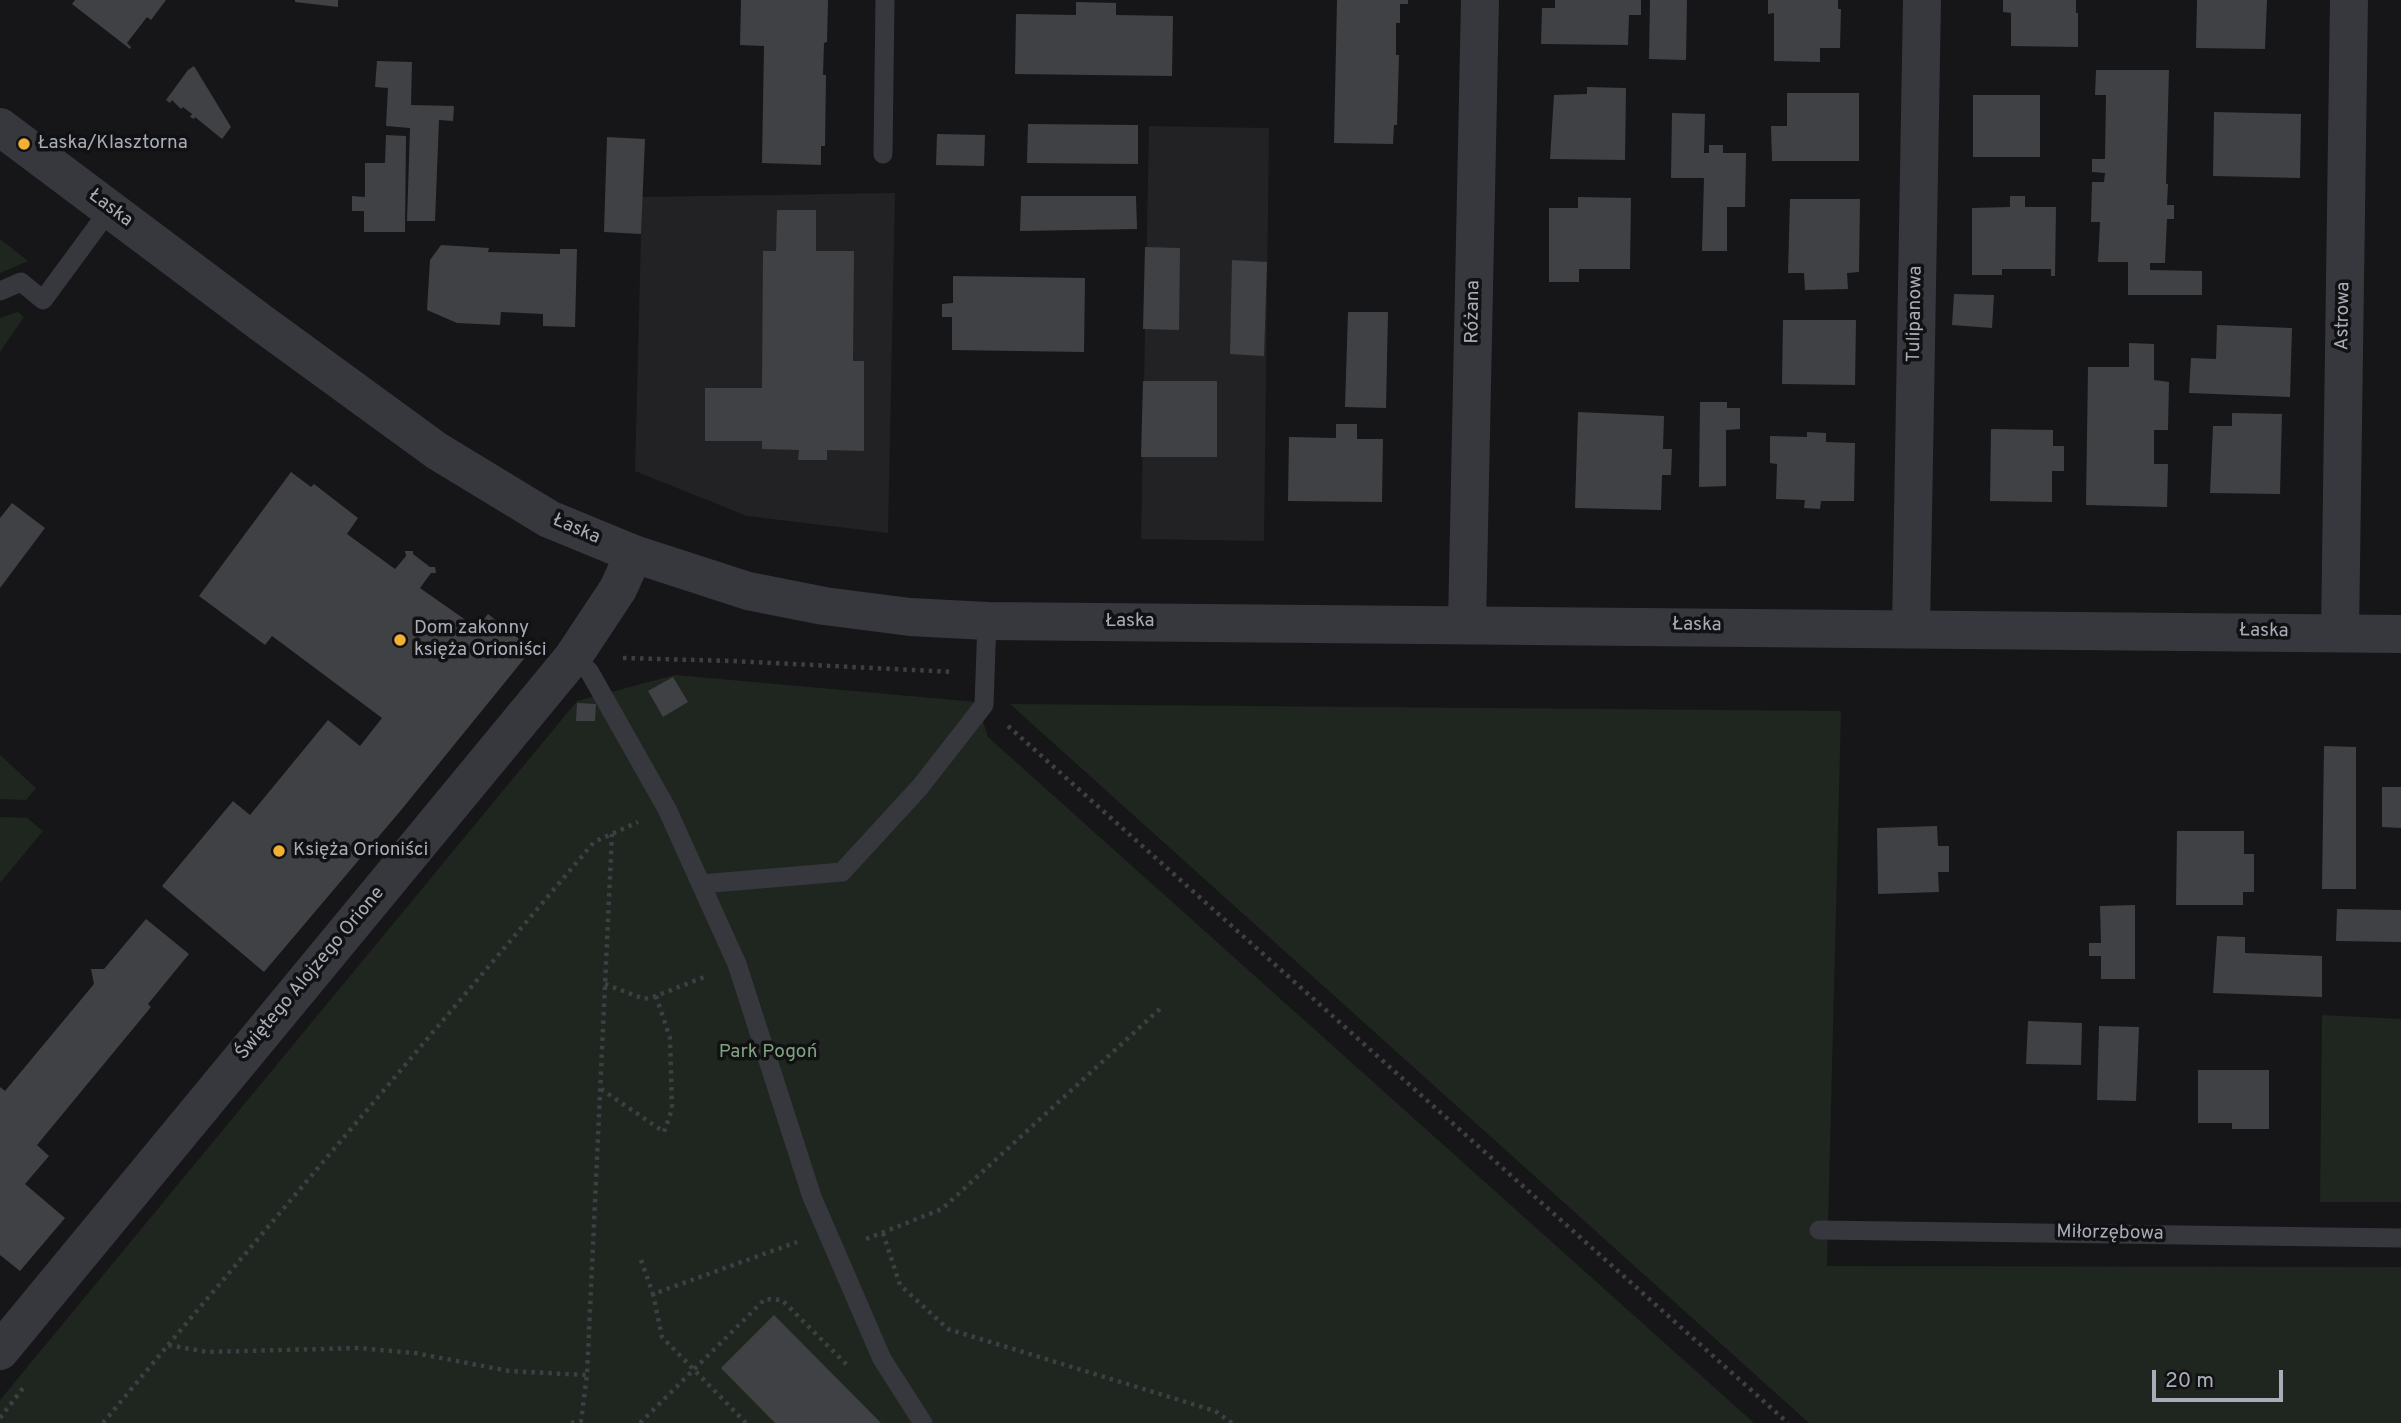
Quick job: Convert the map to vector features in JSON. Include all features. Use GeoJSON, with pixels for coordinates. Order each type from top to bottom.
{"type":"FeatureCollection","features":[{"type":"Feature","properties":{"kind":"street","name":"Różana"},"geometry":{"type":"LineString","coordinates":[[1467,624],[1480,0]]}},
{"type":"Feature","properties":{"kind":"street","name":"Tulipanowa"},"geometry":{"type":"LineString","coordinates":[[1911,628],[1922,0]]}},
{"type":"Feature","properties":{"kind":"street","name":"Astrowa"},"geometry":{"type":"LineString","coordinates":[[2340,633],[2349,0]]}},
{"type":"Feature","properties":{"kind":"street","name":"Łaska"},"geometry":{"type":"LineString","coordinates":[[0,127],[437,451],[549,519],[634,554],[748,591],[824,606],[910,617],[987,621],[2401,634]]}},
{"type":"Feature","properties":{"kind":"street","name":"Świętego Alojzego Orione"},"geometry":{"type":"LineString","coordinates":[[0,1351],[573,657],[618,589],[634,554]]}},
{"type":"Feature","properties":{"kind":"lane"},"geometry":{"type":"LineString","coordinates":[[883,154],[886,0]]}},
{"type":"Feature","properties":{"kind":"lane"},"geometry":{"type":"LineString","coordinates":[[0,291],[21,282],[43,300],[110,209]]}},
{"type":"Feature","properties":{"kind":"lane"},"geometry":{"type":"LineString","coordinates":[[701,884],[842,872],[920,787],[984,705],[987,621]]}},
{"type":"Feature","properties":{"kind":"lane"},"geometry":{"type":"LineString","coordinates":[[573,657],[589,671],[667,809],[737,964],[812,1197],[882,1359],[923,1423]]}},
{"type":"Feature","properties":{"kind":"lane","name":"Miłorzębowa"},"geometry":{"type":"LineString","coordinates":[[1819,1230],[2401,1238]]}},
{"type":"Feature","properties":{"kind":"path"},"geometry":{"type":"LineString","coordinates":[[614,658],[985,673]]}},
{"type":"Feature","properties":{"kind":"path"},"geometry":{"type":"LineString","coordinates":[[984,705],[1788,1423]]}},
{"type":"Feature","properties":{"kind":"path"},"geometry":{"type":"LineString","coordinates":[[103,1423],[594,842],[667,809]]}},
{"type":"Feature","properties":{"kind":"path"},"geometry":{"type":"LineString","coordinates":[[571,1423],[581,1422],[587,1375],[612,834]]}},
{"type":"Feature","properties":{"kind":"path"},"geometry":{"type":"LineString","coordinates":[[605,984],[644,999],[737,964]]}},
{"type":"Feature","properties":{"kind":"path"},"geometry":{"type":"LineString","coordinates":[[600,1089],[664,1132],[672,1109],[670,1038],[656,996]]}},
{"type":"Feature","properties":{"kind":"path"},"geometry":{"type":"LineString","coordinates":[[836,1252],[942,1209],[1163,1006]]}},
{"type":"Feature","properties":{"kind":"path"},"geometry":{"type":"LineString","coordinates":[[653,1294],[827,1231]]}},
{"type":"Feature","properties":{"kind":"path"},"geometry":{"type":"LineString","coordinates":[[883,1233],[900,1285],[948,1329],[1215,1411],[1232,1423]]}},
{"type":"Feature","properties":{"kind":"path"},"geometry":{"type":"LineString","coordinates":[[641,1260],[653,1294],[662,1337],[746,1423]]}},
{"type":"Feature","properties":{"kind":"path"},"geometry":{"type":"LineString","coordinates":[[640,1423],[765,1298],[782,1300],[860,1378],[882,1359]]}},
{"type":"Feature","properties":{"kind":"path"},"geometry":{"type":"LineString","coordinates":[[168,1345],[207,1352],[359,1348],[415,1353],[509,1371],[587,1375]]}},
{"type":"Feature","properties":{"kind":"shaded area"},"geometry":{"type":"Polygon","coordinates":[[[1149,126],[1269,128],[1264,541],[1141,539],[1149,126]]]}},
{"type":"Feature","properties":{"kind":"shaded area"},"geometry":{"type":"Polygon","coordinates":[[[895,193],[888,533],[747,516],[635,471],[642,197],[895,193]]]}},
{"type":"Feature","properties":{"kind":"green space"},"geometry":{"type":"Polygon","coordinates":[[[0,239],[28,261],[0,273],[0,239]]]}},
{"type":"Feature","properties":{"kind":"green space"},"geometry":{"type":"Polygon","coordinates":[[[18,312],[24,317],[0,352],[0,318],[18,312]]]}},
{"type":"Feature","properties":{"kind":"green space","name":"Park Pogoń"},"geometry":{"type":"Polygon","coordinates":[[[675,675],[977,702],[988,737],[1754,1423],[0,1423],[0,1400],[577,701],[675,675]]]}},
{"type":"Feature","properties":{"kind":"green space"},"geometry":{"type":"Polygon","coordinates":[[[1010,704],[1841,711],[1827,1266],[2401,1267],[2401,1423],[1809,1423],[1010,704]]]}},
{"type":"Feature","properties":{"kind":"green space"},"geometry":{"type":"Polygon","coordinates":[[[0,755],[36,788],[26,800],[0,799],[0,755]]]}},
{"type":"Feature","properties":{"kind":"green space"},"geometry":{"type":"Polygon","coordinates":[[[0,817],[27,818],[43,831],[0,883],[0,817]]]}},
{"type":"Feature","properties":{"kind":"green space"},"geometry":{"type":"Polygon","coordinates":[[[2322,1015],[2401,1019],[2401,1202],[2320,1202],[2322,1015]]]}},
{"type":"Feature","properties":{"kind":"building"},"geometry":{"type":"Polygon","coordinates":[[[75,0],[166,0],[151,20],[147,17],[127,43],[130,49],[72,4],[75,0]]]}},
{"type":"Feature","properties":{"kind":"building"},"geometry":{"type":"Polygon","coordinates":[[[338,0],[338,7],[295,2],[338,0]]]}},
{"type":"Feature","properties":{"kind":"building"},"geometry":{"type":"Polygon","coordinates":[[[741,0],[828,0],[823,75],[826,75],[825,146],[821,146],[821,165],[762,163],[764,46],[740,45],[741,0]]]}},
{"type":"Feature","properties":{"kind":"building"},"geometry":{"type":"Polygon","coordinates":[[[1337,0],[1408,0],[1408,4],[1400,4],[1400,23],[1396,23],[1396,55],[1399,55],[1397,125],[1394,125],[1393,144],[1334,143],[1337,0]]]}},
{"type":"Feature","properties":{"kind":"building"},"geometry":{"type":"Polygon","coordinates":[[[1555,0],[1641,0],[1641,15],[1629,15],[1628,45],[1541,44],[1542,8],[1555,8],[1555,0]]]}},
{"type":"Feature","properties":{"kind":"building"},"geometry":{"type":"Polygon","coordinates":[[[1650,0],[1687,0],[1686,60],[1649,59],[1650,0]]]}},
{"type":"Feature","properties":{"kind":"building"},"geometry":{"type":"Polygon","coordinates":[[[1768,0],[1838,0],[1838,9],[1841,9],[1840,48],[1820,48],[1820,62],[1774,61],[1774,13],[1768,14],[1768,0]]]}},
{"type":"Feature","properties":{"kind":"building"},"geometry":{"type":"Polygon","coordinates":[[[2003,0],[2076,0],[2078,47],[2011,46],[2011,13],[2003,12],[2003,0]]]}},
{"type":"Feature","properties":{"kind":"building"},"geometry":{"type":"Polygon","coordinates":[[[2197,0],[2267,0],[2265,49],[2196,48],[2197,0]]]}},
{"type":"Feature","properties":{"kind":"building"},"geometry":{"type":"Polygon","coordinates":[[[1076,2],[1116,3],[1116,15],[1173,16],[1172,76],[1015,74],[1016,14],[1076,15],[1076,2]]]}},
{"type":"Feature","properties":{"kind":"building"},"geometry":{"type":"Polygon","coordinates":[[[377,61],[412,62],[411,105],[454,106],[453,121],[439,120],[435,221],[407,221],[410,128],[386,126],[388,88],[375,87],[377,61]]]}},
{"type":"Feature","properties":{"kind":"building"},"geometry":{"type":"Polygon","coordinates":[[[194,66],[231,127],[222,139],[195,117],[190,117],[192,114],[183,107],[181,109],[172,100],[170,103],[166,100],[194,66]]]}},
{"type":"Feature","properties":{"kind":"building"},"geometry":{"type":"Polygon","coordinates":[[[2096,70],[2169,70],[2166,184],[2167,205],[2174,205],[2174,219],[2167,219],[2165,263],[2150,263],[2150,270],[2202,271],[2202,295],[2128,295],[2128,262],[2098,262],[2100,222],[2091,222],[2092,182],[2104,182],[2105,173],[2092,172],[2092,159],[2105,159],[2106,95],[2095,95],[2096,70]]]}},
{"type":"Feature","properties":{"kind":"building"},"geometry":{"type":"Polygon","coordinates":[[[1587,87],[1626,88],[1625,160],[1550,159],[1554,95],[1587,94],[1587,87]]]}},
{"type":"Feature","properties":{"kind":"building"},"geometry":{"type":"Polygon","coordinates":[[[1787,93],[1859,93],[1859,161],[1772,161],[1771,126],[1787,126],[1787,93]]]}},
{"type":"Feature","properties":{"kind":"building"},"geometry":{"type":"Polygon","coordinates":[[[1973,95],[2040,95],[2040,157],[1973,157],[1973,95]]]}},
{"type":"Feature","properties":{"kind":"building"},"geometry":{"type":"Polygon","coordinates":[[[2214,112],[2301,114],[2300,178],[2213,176],[2214,112]]]}},
{"type":"Feature","properties":{"kind":"building"},"geometry":{"type":"Polygon","coordinates":[[[1672,113],[1705,114],[1704,153],[1709,153],[1709,145],[1723,145],[1723,153],[1746,153],[1745,207],[1727,207],[1727,251],[1702,251],[1704,178],[1671,178],[1672,113]]]}},
{"type":"Feature","properties":{"kind":"building"},"geometry":{"type":"Polygon","coordinates":[[[1028,124],[1138,125],[1138,164],[1027,163],[1028,124]]]}},
{"type":"Feature","properties":{"kind":"building"},"geometry":{"type":"Polygon","coordinates":[[[937,134],[985,135],[984,166],[936,165],[937,134]]]}},
{"type":"Feature","properties":{"kind":"building"},"geometry":{"type":"Polygon","coordinates":[[[386,135],[406,136],[405,232],[364,232],[364,211],[352,211],[352,196],[365,197],[365,163],[385,163],[386,135]]]}},
{"type":"Feature","properties":{"kind":"building"},"geometry":{"type":"Polygon","coordinates":[[[607,137],[645,139],[641,234],[604,232],[607,137]]]}},
{"type":"Feature","properties":{"kind":"building"},"geometry":{"type":"Polygon","coordinates":[[[1021,196],[1136,196],[1137,229],[1020,231],[1021,196]]]}},
{"type":"Feature","properties":{"kind":"building"},"geometry":{"type":"Polygon","coordinates":[[[2010,196],[2025,196],[2025,207],[2056,207],[2055,276],[2051,276],[2051,269],[2002,269],[2002,275],[1972,275],[1972,208],[2010,207],[2010,196]]]}},
{"type":"Feature","properties":{"kind":"building"},"geometry":{"type":"Polygon","coordinates":[[[1578,197],[1631,198],[1630,269],[1579,269],[1579,282],[1549,282],[1549,208],[1578,208],[1578,197]]]}},
{"type":"Feature","properties":{"kind":"building"},"geometry":{"type":"Polygon","coordinates":[[[1790,199],[1860,199],[1859,272],[1847,273],[1848,289],[1805,290],[1804,273],[1788,273],[1790,199]]]}},
{"type":"Feature","properties":{"kind":"building"},"geometry":{"type":"Polygon","coordinates":[[[777,210],[816,210],[816,251],[854,251],[853,361],[864,361],[864,451],[827,450],[827,460],[798,460],[799,450],[762,449],[762,441],[705,441],[705,388],[762,388],[763,251],[776,251],[777,210]]]}},
{"type":"Feature","properties":{"kind":"building"},"geometry":{"type":"Polygon","coordinates":[[[441,245],[489,248],[488,252],[560,254],[560,249],[577,249],[575,327],[543,326],[543,314],[501,312],[500,325],[457,323],[427,310],[430,260],[441,245]]]}},
{"type":"Feature","properties":{"kind":"building"},"geometry":{"type":"Polygon","coordinates":[[[1145,247],[1180,248],[1179,330],[1143,329],[1145,247]]]}},
{"type":"Feature","properties":{"kind":"building"},"geometry":{"type":"Polygon","coordinates":[[[1232,260],[1267,262],[1264,356],[1230,354],[1232,260]]]}},
{"type":"Feature","properties":{"kind":"building"},"geometry":{"type":"Polygon","coordinates":[[[953,276],[1085,278],[1084,352],[952,350],[952,317],[942,317],[942,304],[953,303],[953,276]]]}},
{"type":"Feature","properties":{"kind":"building"},"geometry":{"type":"Polygon","coordinates":[[[1954,294],[1994,295],[1992,328],[1952,325],[1954,294]]]}},
{"type":"Feature","properties":{"kind":"building"},"geometry":{"type":"Polygon","coordinates":[[[1348,312],[1388,312],[1386,408],[1345,407],[1348,312]]]}},
{"type":"Feature","properties":{"kind":"building"},"geometry":{"type":"Polygon","coordinates":[[[1783,320],[1856,320],[1855,385],[1782,384],[1783,320]]]}},
{"type":"Feature","properties":{"kind":"building"},"geometry":{"type":"Polygon","coordinates":[[[2217,325],[2292,328],[2290,397],[2189,393],[2191,358],[2216,359],[2217,325]]]}},
{"type":"Feature","properties":{"kind":"building"},"geometry":{"type":"Polygon","coordinates":[[[2129,343],[2154,344],[2154,380],[2169,382],[2168,430],[2154,430],[2154,464],[2168,464],[2167,507],[2086,505],[2088,367],[2129,367],[2129,343]]]}},
{"type":"Feature","properties":{"kind":"building"},"geometry":{"type":"Polygon","coordinates":[[[1143,381],[1217,381],[1217,457],[1141,457],[1143,381]]]}},
{"type":"Feature","properties":{"kind":"building"},"geometry":{"type":"Polygon","coordinates":[[[1700,402],[1727,402],[1727,408],[1740,408],[1740,429],[1726,430],[1726,486],[1699,487],[1700,402]]]}},
{"type":"Feature","properties":{"kind":"building"},"geometry":{"type":"Polygon","coordinates":[[[1578,412],[1664,416],[1663,449],[1672,449],[1671,475],[1662,475],[1661,510],[1575,508],[1578,412]]]}},
{"type":"Feature","properties":{"kind":"building"},"geometry":{"type":"Polygon","coordinates":[[[2232,413],[2282,414],[2280,494],[2210,493],[2213,426],[2232,426],[2232,413]]]}},
{"type":"Feature","properties":{"kind":"building"},"geometry":{"type":"Polygon","coordinates":[[[1336,424],[1357,424],[1357,439],[1383,439],[1382,502],[1288,501],[1289,437],[1336,438],[1336,424]]]}},
{"type":"Feature","properties":{"kind":"building"},"geometry":{"type":"Polygon","coordinates":[[[1991,429],[2053,430],[2053,446],[2064,446],[2064,471],[2052,471],[2052,502],[1990,501],[1991,429]]]}},
{"type":"Feature","properties":{"kind":"building"},"geometry":{"type":"Polygon","coordinates":[[[1807,432],[1826,433],[1826,442],[1855,443],[1854,501],[1821,501],[1820,509],[1804,508],[1805,500],[1776,499],[1777,464],[1770,463],[1770,436],[1807,437],[1807,432]]]}},
{"type":"Feature","properties":{"kind":"building","name":"Dom zakonny księża Orioniści"},"geometry":{"type":"Polygon","coordinates":[[[291,472],[311,487],[314,484],[358,518],[347,534],[395,569],[406,556],[405,551],[413,551],[413,554],[430,567],[435,567],[436,573],[431,573],[420,588],[477,628],[488,614],[532,649],[402,809],[264,972],[162,886],[233,801],[250,815],[328,720],[360,746],[382,718],[272,636],[265,645],[199,596],[291,472]]]}},
{"type":"Feature","properties":{"kind":"building"},"geometry":{"type":"Polygon","coordinates":[[[12,503],[45,528],[0,588],[0,518],[12,503]]]}},
{"type":"Feature","properties":{"kind":"building"},"geometry":{"type":"Polygon","coordinates":[[[673,677],[688,702],[663,717],[648,691],[673,677]]]}},
{"type":"Feature","properties":{"kind":"building"},"geometry":{"type":"Polygon","coordinates":[[[577,703],[596,704],[595,721],[576,721],[577,703]]]}},
{"type":"Feature","properties":{"kind":"building"},"geometry":{"type":"Polygon","coordinates":[[[2324,746],[2356,747],[2356,889],[2322,889],[2324,746]]]}},
{"type":"Feature","properties":{"kind":"building"},"geometry":{"type":"Polygon","coordinates":[[[2382,787],[2401,787],[2401,828],[2382,827],[2382,787]]]}},
{"type":"Feature","properties":{"kind":"building"},"geometry":{"type":"Polygon","coordinates":[[[1937,826],[1938,846],[1949,846],[1949,872],[1938,872],[1939,892],[1878,894],[1877,828],[1937,826]]]}},
{"type":"Feature","properties":{"kind":"building"},"geometry":{"type":"Polygon","coordinates":[[[2177,831],[2244,831],[2244,854],[2254,854],[2254,892],[2243,892],[2243,905],[2176,905],[2177,831]]]}},
{"type":"Feature","properties":{"kind":"building"},"geometry":{"type":"Polygon","coordinates":[[[2135,905],[2135,979],[2101,979],[2101,956],[2089,956],[2089,943],[2101,943],[2100,906],[2135,905]]]}},
{"type":"Feature","properties":{"kind":"building"},"geometry":{"type":"Polygon","coordinates":[[[2337,909],[2401,910],[2401,942],[2336,941],[2337,909]]]}},
{"type":"Feature","properties":{"kind":"building"},"geometry":{"type":"Polygon","coordinates":[[[146,919],[189,954],[148,1004],[151,1007],[37,1145],[49,1156],[25,1184],[65,1218],[20,1271],[0,1255],[0,1087],[5,1091],[94,984],[91,969],[104,969],[146,919]]]}},
{"type":"Feature","properties":{"kind":"building"},"geometry":{"type":"Polygon","coordinates":[[[2217,936],[2245,937],[2245,953],[2322,956],[2322,997],[2213,993],[2217,936]]]}},
{"type":"Feature","properties":{"kind":"building"},"geometry":{"type":"Polygon","coordinates":[[[2028,1021],[2082,1023],[2081,1065],[2026,1064],[2028,1021]]]}},
{"type":"Feature","properties":{"kind":"building"},"geometry":{"type":"Polygon","coordinates":[[[2099,1026],[2139,1027],[2136,1101],[2097,1100],[2099,1026]]]}},
{"type":"Feature","properties":{"kind":"building"},"geometry":{"type":"Polygon","coordinates":[[[2198,1070],[2269,1070],[2269,1129],[2232,1129],[2232,1123],[2198,1123],[2198,1070]]]}},
{"type":"Feature","properties":{"kind":"building"},"geometry":{"type":"Polygon","coordinates":[[[774,1315],[881,1423],[775,1423],[721,1368],[774,1315]]]}},
{"type":"Feature","properties":{"kind":"place","name":"Łaska/Klasztorna"},"geometry":{"type":"Point","coordinates":[24,144]}},
{"type":"Feature","properties":{"kind":"place","name":"Dom zakonny księża Orioniści"},"geometry":{"type":"Point","coordinates":[400,640]}},
{"type":"Feature","properties":{"kind":"place","name":"Księża Orioniści"},"geometry":{"type":"Point","coordinates":[279,851]}}]}
